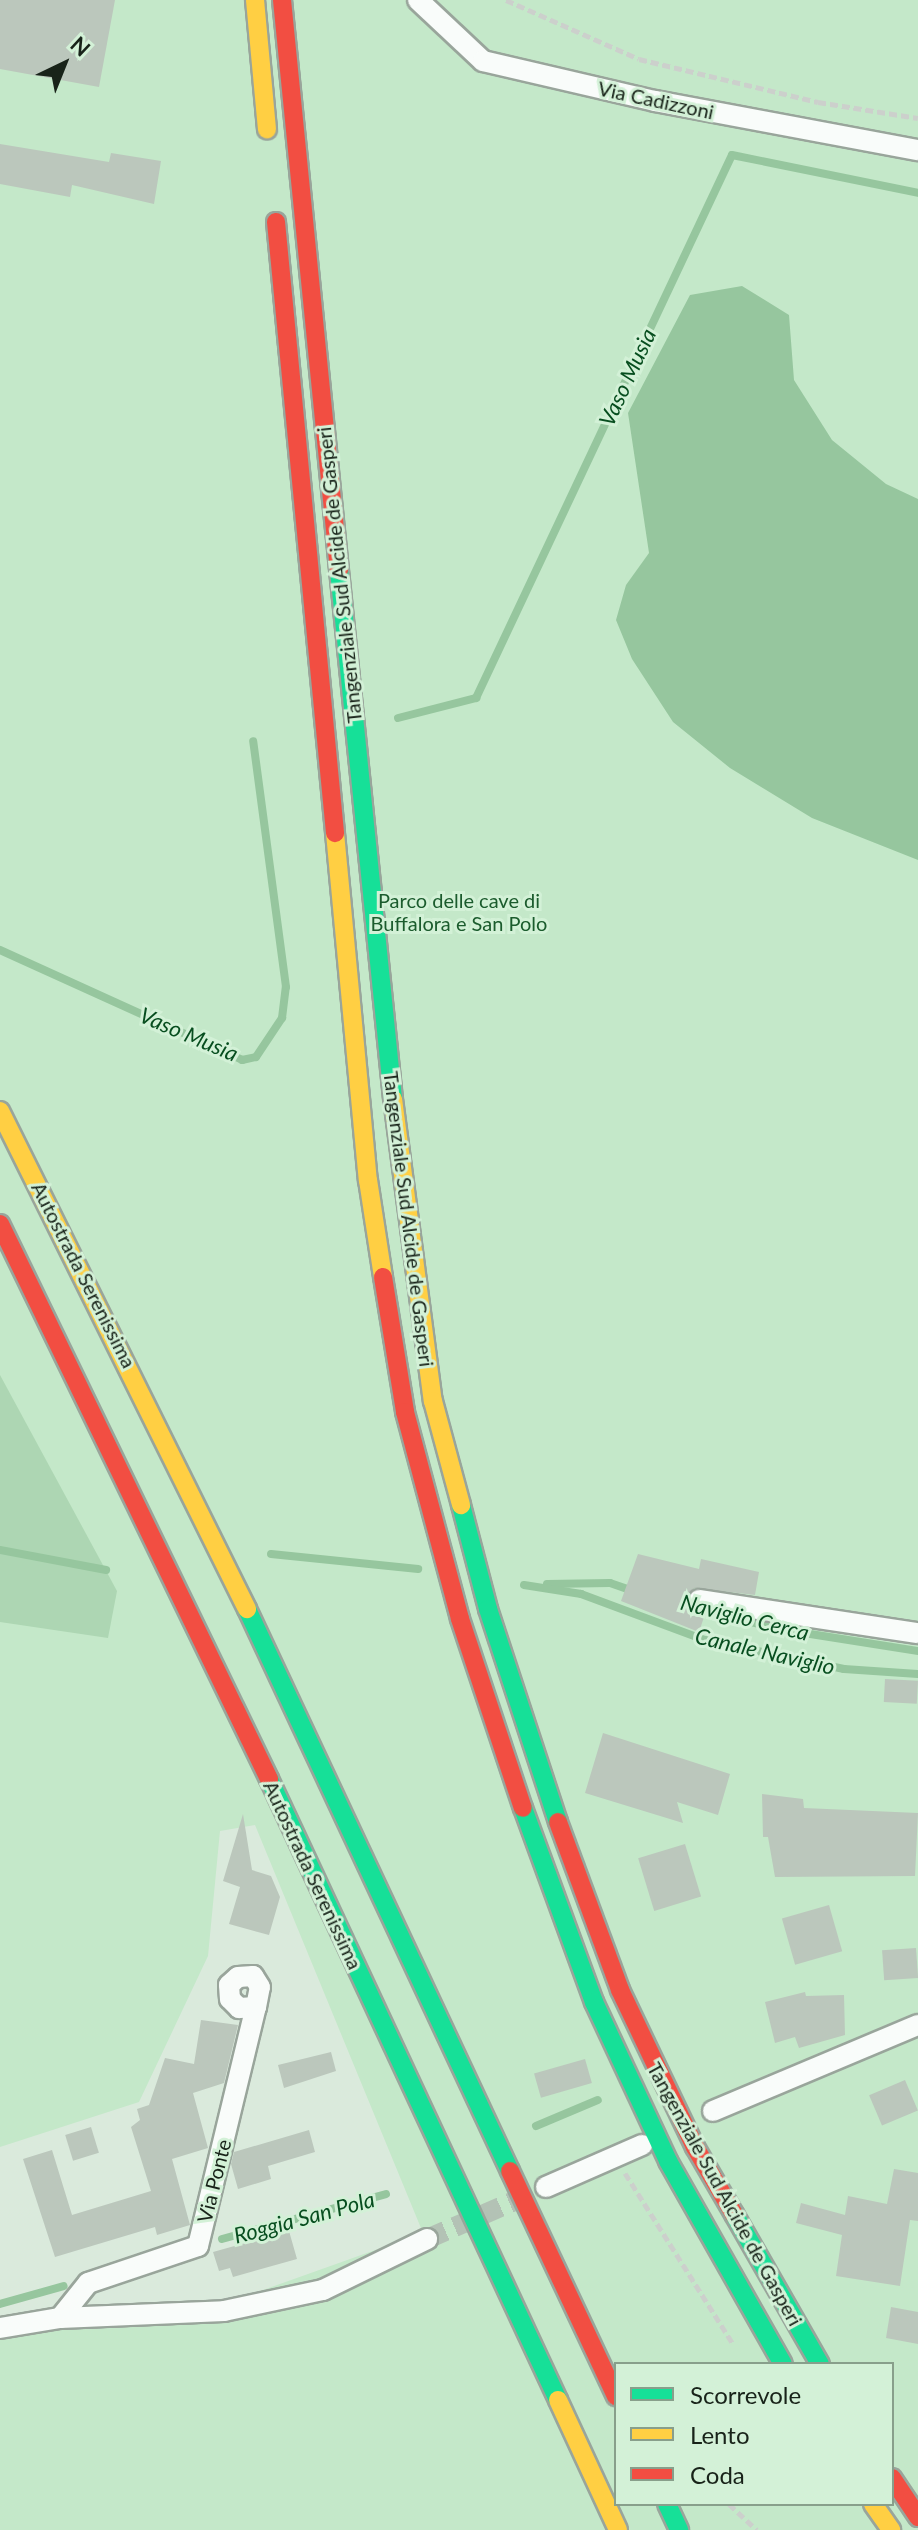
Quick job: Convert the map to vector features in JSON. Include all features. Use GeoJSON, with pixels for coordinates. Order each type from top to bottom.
{"type":"FeatureCollection","features":[{"type":"Feature","properties":{"kind":"highway"},"geometry":{"type":"LineString","coordinates":[[255,0],[269,143]]}},
{"type":"Feature","properties":{"kind":"highway","name":"Tangenziale Sud Alcide de Gasperi"},"geometry":{"type":"LineString","coordinates":[[282,0],[400,1172],[433,1401],[488,1609],[576,1877],[620,1990],[695,2147],[819,2362]]}},
{"type":"Feature","properties":{"kind":"highway","name":"Tangenziale Sud Alcide de Gasperi"},"geometry":{"type":"LineString","coordinates":[[274,206],[368,1180],[405,1412],[460,1619],[550,1889],[594,2002],[668,2161],[782,2362]]}},
{"type":"Feature","properties":{"kind":"highway","name":"Autostrada Serenissima"},"geometry":{"type":"LineString","coordinates":[[0,1111],[198,1504],[614,2392]]}},
{"type":"Feature","properties":{"kind":"highway","name":"Autostrada Serenissima"},"geometry":{"type":"LineString","coordinates":[[0,1224],[273,1788],[618,2530]]}},
{"type":"Feature","properties":{"kind":"highway"},"geometry":{"type":"LineString","coordinates":[[894,2481],[918,2517]]}},
{"type":"Feature","properties":{"kind":"highway"},"geometry":{"type":"LineString","coordinates":[[668,2506],[679,2530]]}},
{"type":"Feature","properties":{"kind":"highway"},"geometry":{"type":"LineString","coordinates":[[874,2506],[891,2530]]}},
{"type":"Feature","properties":{"kind":"street","name":"Via Cadizzoni"},"geometry":{"type":"LineString","coordinates":[[418,0],[483,61],[655,101],[918,150]]}},
{"type":"Feature","properties":{"kind":"street"},"geometry":{"type":"LineString","coordinates":[[699,1600],[918,1633]]}},
{"type":"Feature","properties":{"kind":"street","name":"Via Ponte"},"geometry":{"type":"LineString","coordinates":[[60,2318],[88,2283],[198,2246],[256,2007]]}},
{"type":"Feature","properties":{"kind":"street"},"geometry":{"type":"LineString","coordinates":[[713,2111],[918,2025]]}},
{"type":"Feature","properties":{"kind":"street"},"geometry":{"type":"LineString","coordinates":[[546,2187],[616,2159],[642,2145]]}},
{"type":"Feature","properties":{"kind":"street"},"geometry":{"type":"LineString","coordinates":[[0,2328],[60,2318],[224,2311],[323,2290],[427,2239]]}},
{"type":"Feature","properties":{"kind":"path"},"geometry":{"type":"LineString","coordinates":[[506,0],[639,59],[818,102],[918,118]]}},
{"type":"Feature","properties":{"kind":"path"},"geometry":{"type":"LineString","coordinates":[[616,2159],[738,2352]]}},
{"type":"Feature","properties":{"kind":"path"},"geometry":{"type":"LineString","coordinates":[[731,2506],[757,2530]]}},
{"type":"Feature","properties":{"kind":"green space","name":"Parco delle cave di Buffalora e San Polo"},"geometry":{"type":"Polygon","coordinates":[[[0,0],[918,0],[918,2530],[0,2530],[0,2321],[95,2305],[221,2305],[423,2233],[255,1825],[220,1831],[208,1956],[139,2102],[0,2147],[0,0]]]}},
{"type":"Feature","properties":{"kind":"shaded area"},"geometry":{"type":"Polygon","coordinates":[[[742,286],[789,315],[794,380],[832,440],[886,484],[918,499],[918,860],[812,818],[730,768],[673,722],[632,659],[616,620],[626,585],[649,553],[628,413],[690,295],[742,286]]]}},
{"type":"Feature","properties":{"kind":"shaded area"},"geometry":{"type":"Polygon","coordinates":[[[0,1375],[117,1591],[108,1638],[0,1622],[0,1375]]]}},
{"type":"Feature","properties":{"kind":"building"},"geometry":{"type":"Polygon","coordinates":[[[0,0],[115,0],[99,87],[0,69],[0,0]]]}},
{"type":"Feature","properties":{"kind":"building"},"geometry":{"type":"Polygon","coordinates":[[[0,144],[109,162],[111,153],[161,161],[154,204],[72,185],[70,197],[0,184],[0,144]]]}},
{"type":"Feature","properties":{"kind":"building"},"geometry":{"type":"Polygon","coordinates":[[[638,1554],[699,1569],[701,1559],[759,1572],[755,1595],[694,1588],[687,1604],[705,1614],[699,1632],[621,1601],[638,1554]]]}},
{"type":"Feature","properties":{"kind":"building"},"geometry":{"type":"Polygon","coordinates":[[[885,1679],[918,1681],[917,1704],[884,1702],[885,1679]]]}},
{"type":"Feature","properties":{"kind":"building"},"geometry":{"type":"Polygon","coordinates":[[[603,1733],[730,1774],[718,1815],[677,1802],[683,1823],[585,1793],[603,1733]]]}},
{"type":"Feature","properties":{"kind":"building"},"geometry":{"type":"Polygon","coordinates":[[[762,1794],[803,1799],[804,1808],[918,1813],[915,1876],[775,1877],[768,1837],[763,1837],[762,1794]]]}},
{"type":"Feature","properties":{"kind":"building"},"geometry":{"type":"Polygon","coordinates":[[[243,1814],[252,1870],[271,1876],[280,1897],[269,1935],[229,1924],[240,1887],[223,1881],[243,1814]]]}},
{"type":"Feature","properties":{"kind":"building"},"geometry":{"type":"Polygon","coordinates":[[[685,1844],[701,1897],[654,1911],[638,1858],[685,1844]]]}},
{"type":"Feature","properties":{"kind":"building"},"geometry":{"type":"Polygon","coordinates":[[[829,1905],[842,1951],[795,1965],[782,1919],[829,1905]]]}},
{"type":"Feature","properties":{"kind":"building"},"geometry":{"type":"Polygon","coordinates":[[[916,1948],[918,1978],[884,1980],[882,1950],[916,1948]]]}},
{"type":"Feature","properties":{"kind":"building"},"geometry":{"type":"Polygon","coordinates":[[[805,1992],[806,1996],[844,1995],[845,2035],[799,2048],[795,2037],[775,2043],[765,2002],[805,1992]]]}},
{"type":"Feature","properties":{"kind":"building"},"geometry":{"type":"Polygon","coordinates":[[[201,2020],[238,2025],[224,2083],[193,2093],[208,2148],[172,2159],[190,2225],[157,2235],[155,2227],[55,2257],[23,2159],[52,2150],[72,2215],[151,2191],[131,2127],[140,2120],[137,2109],[149,2105],[165,2058],[194,2064],[201,2020]]]}},
{"type":"Feature","properties":{"kind":"building"},"geometry":{"type":"Polygon","coordinates":[[[331,2052],[336,2071],[284,2088],[278,2065],[331,2052]]]}},
{"type":"Feature","properties":{"kind":"building"},"geometry":{"type":"Polygon","coordinates":[[[585,2059],[592,2083],[541,2098],[534,2074],[585,2059]]]}},
{"type":"Feature","properties":{"kind":"building"},"geometry":{"type":"Polygon","coordinates":[[[905,2080],[918,2110],[882,2126],[869,2095],[905,2080]]]}},
{"type":"Feature","properties":{"kind":"building"},"geometry":{"type":"Polygon","coordinates":[[[91,2127],[99,2153],[73,2161],[65,2135],[91,2127]]]}},
{"type":"Feature","properties":{"kind":"building"},"geometry":{"type":"Polygon","coordinates":[[[309,2130],[315,2152],[268,2166],[271,2179],[238,2189],[231,2164],[234,2152],[309,2130]]]}},
{"type":"Feature","properties":{"kind":"building"},"geometry":{"type":"Polygon","coordinates":[[[894,2169],[918,2173],[918,2221],[910,2220],[900,2286],[836,2276],[842,2235],[796,2223],[801,2203],[845,2215],[848,2196],[887,2204],[894,2169]]]}},
{"type":"Feature","properties":{"kind":"building"},"geometry":{"type":"Polygon","coordinates":[[[289,2231],[297,2259],[233,2277],[230,2268],[219,2271],[213,2252],[289,2231]]]}},
{"type":"Feature","properties":{"kind":"building"},"geometry":{"type":"Polygon","coordinates":[[[891,2307],[918,2312],[918,2344],[886,2338],[891,2307]]]}},
{"type":"Feature","properties":{"kind":"waterway","name":"Vaso Musia"},"geometry":{"type":"LineString","coordinates":[[398,718],[476,698],[732,155],[918,193]]}},
{"type":"Feature","properties":{"kind":"waterway","name":"Vaso Musia"},"geometry":{"type":"LineString","coordinates":[[0,950],[242,1060],[256,1057],[282,1018],[286,987],[253,741]]}},
{"type":"Feature","properties":{"kind":"waterway","name":"Naviglio Cerca"},"geometry":{"type":"LineString","coordinates":[[0,1550],[106,1570]]}},
{"type":"Feature","properties":{"kind":"waterway","name":"Naviglio Cerca"},"geometry":{"type":"LineString","coordinates":[[271,1554],[418,1569]]}},
{"type":"Feature","properties":{"kind":"waterway","name":"Naviglio Cerca"},"geometry":{"type":"LineString","coordinates":[[547,1584],[610,1583],[636,1592]]}},
{"type":"Feature","properties":{"kind":"waterway","name":"Canale Naviglio"},"geometry":{"type":"LineString","coordinates":[[524,1585],[581,1594],[705,1640],[844,1669],[918,1674]]}},
{"type":"Feature","properties":{"kind":"waterway","name":"Naviglio Cerca"},"geometry":{"type":"LineString","coordinates":[[695,1609],[785,1630],[918,1651]]}},
{"type":"Feature","properties":{"kind":"waterway","name":"Roggia San Pola"},"geometry":{"type":"LineString","coordinates":[[536,2126],[598,2100]]}},
{"type":"Feature","properties":{"kind":"waterway","name":"Roggia San Pola"},"geometry":{"type":"LineString","coordinates":[[222,2239],[386,2194]]}},
{"type":"Feature","properties":{"kind":"waterway","name":"Roggia San Pola"},"geometry":{"type":"LineString","coordinates":[[0,2304],[64,2286]]}},
{"type":"Feature","properties":{"kind":"tunnel"},"geometry":{"type":"LineString","coordinates":[[427,2239],[528,2195]]}},
{"type":"Feature","properties":{"kind":"traffic: fast"},"geometry":{"type":"LineString","coordinates":[[339,570],[393,1099]]}},
{"type":"Feature","properties":{"kind":"traffic: fast"},"geometry":{"type":"LineString","coordinates":[[461,1505],[488,1609],[558,1822]]}},
{"type":"Feature","properties":{"kind":"traffic: fast"},"geometry":{"type":"LineString","coordinates":[[247,1609],[510,2171]]}},
{"type":"Feature","properties":{"kind":"traffic: fast"},"geometry":{"type":"LineString","coordinates":[[269,1779],[558,2400]]}},
{"type":"Feature","properties":{"kind":"traffic: fast"},"geometry":{"type":"LineString","coordinates":[[523,1808],[594,2002],[668,2161],[782,2362]]}},
{"type":"Feature","properties":{"kind":"traffic: fast"},"geometry":{"type":"LineString","coordinates":[[734,2214],[819,2362]]}},
{"type":"Feature","properties":{"kind":"traffic: fast"},"geometry":{"type":"LineString","coordinates":[[668,2506],[679,2530]]}},
{"type":"Feature","properties":{"kind":"traffic: slow"},"geometry":{"type":"LineString","coordinates":[[255,0],[267,129]]}},
{"type":"Feature","properties":{"kind":"traffic: slow"},"geometry":{"type":"LineString","coordinates":[[335,833],[368,1180],[383,1277]]}},
{"type":"Feature","properties":{"kind":"traffic: slow"},"geometry":{"type":"LineString","coordinates":[[393,1099],[433,1401],[461,1505]]}},
{"type":"Feature","properties":{"kind":"traffic: slow"},"geometry":{"type":"LineString","coordinates":[[0,1111],[247,1609]]}},
{"type":"Feature","properties":{"kind":"traffic: slow"},"geometry":{"type":"LineString","coordinates":[[558,2400],[618,2530]]}},
{"type":"Feature","properties":{"kind":"traffic: slow"},"geometry":{"type":"LineString","coordinates":[[874,2506],[891,2530]]}},
{"type":"Feature","properties":{"kind":"traffic: jam"},"geometry":{"type":"LineString","coordinates":[[282,0],[339,570]]}},
{"type":"Feature","properties":{"kind":"traffic: jam"},"geometry":{"type":"LineString","coordinates":[[276,222],[335,833]]}},
{"type":"Feature","properties":{"kind":"traffic: jam"},"geometry":{"type":"LineString","coordinates":[[0,1224],[269,1779]]}},
{"type":"Feature","properties":{"kind":"traffic: jam"},"geometry":{"type":"LineString","coordinates":[[383,1277],[405,1412],[460,1619],[523,1808]]}},
{"type":"Feature","properties":{"kind":"traffic: jam"},"geometry":{"type":"LineString","coordinates":[[558,1822],[620,1990],[695,2147],[734,2214]]}},
{"type":"Feature","properties":{"kind":"traffic: jam"},"geometry":{"type":"LineString","coordinates":[[510,2171],[614,2392]]}},
{"type":"Feature","properties":{"kind":"traffic: jam"},"geometry":{"type":"LineString","coordinates":[[894,2481],[918,2517]]}}]}
